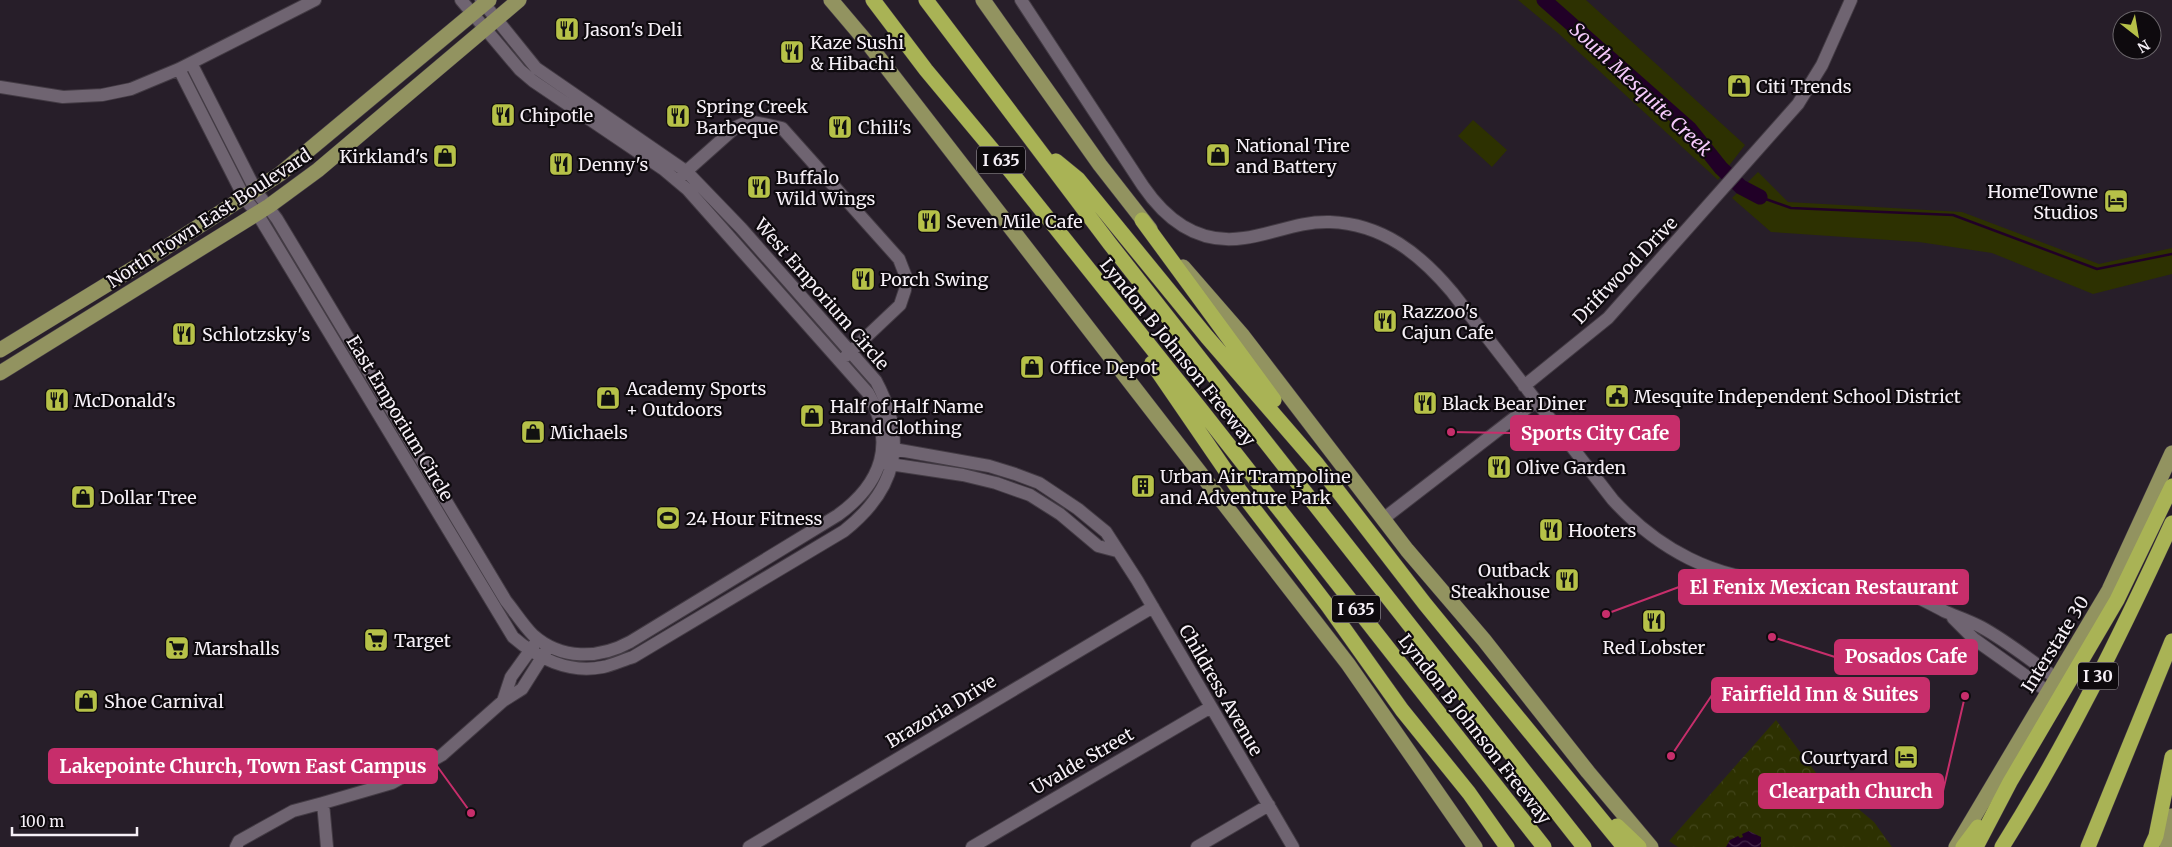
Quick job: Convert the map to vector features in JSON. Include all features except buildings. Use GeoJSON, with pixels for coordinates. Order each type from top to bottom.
{"type":"FeatureCollection","features":[{"type":"Feature","properties":{"kind":"highway","name":"Lyndon B Johnson Freeway"},"geometry":{"type":"LineString","coordinates":[[873,0],[926,70],[1011,172],[1544,847]]}},
{"type":"Feature","properties":{"kind":"highway","name":"Lyndon B Johnson Freeway"},"geometry":{"type":"LineString","coordinates":[[926,0],[1128,267],[1584,847]]}},
{"type":"Feature","properties":{"kind":"highway"},"geometry":{"type":"LineString","coordinates":[[1032,141],[1078,179],[1207,337],[1302,446],[1425,604],[1624,847]]}},
{"type":"Feature","properties":{"kind":"highway"},"geometry":{"type":"LineString","coordinates":[[1142,220],[1273,399],[1302,446]]}},
{"type":"Feature","properties":{"kind":"highway"},"geometry":{"type":"LineString","coordinates":[[1129,321],[1149,358],[1226,472],[1328,606],[1402,710],[1469,792],[1507,847]]}},
{"type":"Feature","properties":{"kind":"highway"},"geometry":{"type":"LineString","coordinates":[[1976,847],[2063,678],[2117,600],[2172,486]]}},
{"type":"Feature","properties":{"kind":"highway","name":"I 30"},"geometry":{"type":"LineString","coordinates":[[2002,847],[2078,716],[2134,606],[2172,523]]}},
{"type":"Feature","properties":{"kind":"highway"},"geometry":{"type":"LineString","coordinates":[[2088,847],[2172,641]]}},
{"type":"Feature","properties":{"kind":"highway"},"geometry":{"type":"LineString","coordinates":[[2157,844],[2172,757]]}},
{"type":"Feature","properties":{"kind":"highway"},"geometry":{"type":"LineString","coordinates":[[1446,766],[1461,798],[1494,847]]}},
{"type":"Feature","properties":{"kind":"highway"},"geometry":{"type":"LineString","coordinates":[[1571,784],[1639,847]]}},
{"type":"Feature","properties":{"kind":"highway"},"geometry":{"type":"LineString","coordinates":[[1963,847],[2002,796]]}},
{"type":"Feature","properties":{"kind":"highway"},"geometry":{"type":"LineString","coordinates":[[1510,806],[1533,847]]}},
{"type":"Feature","properties":{"kind":"highway"},"geometry":{"type":"LineString","coordinates":[[2095,847],[2106,806]]}},
{"type":"Feature","properties":{"kind":"main road","name":"North Town East Boulevard"},"geometry":{"type":"LineString","coordinates":[[0,373],[263,209],[318,170],[518,0]]}},
{"type":"Feature","properties":{"kind":"main road"},"geometry":{"type":"LineString","coordinates":[[831,0],[870,46],[1348,664],[1475,847]]}},
{"type":"Feature","properties":{"kind":"main road"},"geometry":{"type":"LineString","coordinates":[[983,0],[1030,70],[1142,220],[1243,336],[1383,520],[1651,847]]}},
{"type":"Feature","properties":{"kind":"main road","name":"North Town East Boulevard"},"geometry":{"type":"LineString","coordinates":[[0,350],[251,195],[280,174],[472,14],[485,1]]}},
{"type":"Feature","properties":{"kind":"main road"},"geometry":{"type":"LineString","coordinates":[[56,315],[70,331]]}},
{"type":"Feature","properties":{"kind":"main road","name":"Interstate 30"},"geometry":{"type":"LineString","coordinates":[[1956,847],[2047,691],[2063,678],[2109,590],[2172,453]]}},
{"type":"Feature","properties":{"kind":"main road"},"geometry":{"type":"LineString","coordinates":[[2157,844],[2172,816]]}},
{"type":"Feature","properties":{"kind":"street"},"geometry":{"type":"LineString","coordinates":[[0,87],[63,97],[84,97],[131,89],[179,69],[315,0]]}},
{"type":"Feature","properties":{"kind":"street","name":"West Emporium Circle"},"geometry":{"type":"LineString","coordinates":[[461,0],[520,70],[533,81],[687,172],[770,261],[876,381],[888,403],[894,426],[879,496],[864,516],[844,531],[633,657],[602,667],[569,667],[541,658],[529,651]]}},
{"type":"Feature","properties":{"kind":"street"},"geometry":{"type":"LineString","coordinates":[[1021,0],[1157,206],[1175,223],[1201,235],[1231,240],[1246,238],[1289,226],[1316,222],[1359,226],[1383,234],[1413,252],[1435,272],[1627,515],[1654,539],[1680,555],[1715,570],[1758,579],[1843,579],[1874,583],[1916,596],[1981,628],[2063,678]]}},
{"type":"Feature","properties":{"kind":"street","name":"Driftwood Drive"},"geometry":{"type":"LineString","coordinates":[[1524,386],[1608,318],[1745,164],[1809,88],[1841,26],[1851,0]]}},
{"type":"Feature","properties":{"kind":"street","name":"West Emporium Circle"},"geometry":{"type":"LineString","coordinates":[[485,1],[536,68],[688,190],[868,393],[876,406],[888,448]]}},
{"type":"Feature","properties":{"kind":"street"},"geometry":{"type":"LineString","coordinates":[[191,63],[251,195]]}},
{"type":"Feature","properties":{"kind":"street"},"geometry":{"type":"LineString","coordinates":[[179,69],[251,195]]}},
{"type":"Feature","properties":{"kind":"street"},"geometry":{"type":"LineString","coordinates":[[676,181],[736,127],[749,121],[782,128],[899,259],[906,277],[905,290],[900,305],[841,362]]}},
{"type":"Feature","properties":{"kind":"street","name":"East Emporium Circle"},"geometry":{"type":"LineString","coordinates":[[251,195],[263,209],[356,350],[506,602],[538,639]]}},
{"type":"Feature","properties":{"kind":"street","name":"East Emporium Circle"},"geometry":{"type":"LineString","coordinates":[[263,209],[343,357],[464,559],[513,637],[529,651]]}},
{"type":"Feature","properties":{"kind":"street"},"geometry":{"type":"LineString","coordinates":[[760,271],[770,261]]}},
{"type":"Feature","properties":{"kind":"street"},"geometry":{"type":"LineString","coordinates":[[343,357],[356,350]]}},
{"type":"Feature","properties":{"kind":"street"},"geometry":{"type":"LineString","coordinates":[[1383,520],[1536,401]]}},
{"type":"Feature","properties":{"kind":"street"},"geometry":{"type":"LineString","coordinates":[[397,447],[410,440]]}},
{"type":"Feature","properties":{"kind":"street","name":"Childress Avenue"},"geometry":{"type":"LineString","coordinates":[[888,448],[998,469],[1039,483],[1078,509],[1106,532],[1116,551],[1137,580],[1293,847]]}},
{"type":"Feature","properties":{"kind":"street"},"geometry":{"type":"LineString","coordinates":[[886,463],[993,482],[1030,495],[1060,514],[1098,546],[1116,551]]}},
{"type":"Feature","properties":{"kind":"street","name":"West Emporium Circle"},"geometry":{"type":"LineString","coordinates":[[538,639],[561,652],[578,655],[605,653],[617,649],[762,562],[857,501],[886,463]]}},
{"type":"Feature","properties":{"kind":"street"},"geometry":{"type":"LineString","coordinates":[[993,482],[998,469]]}},
{"type":"Feature","properties":{"kind":"street"},"geometry":{"type":"LineString","coordinates":[[464,559],[476,551]]}},
{"type":"Feature","properties":{"kind":"street"},"geometry":{"type":"LineString","coordinates":[[762,562],[769,576]]}},
{"type":"Feature","properties":{"kind":"street","name":"Brazoria Drive"},"geometry":{"type":"LineString","coordinates":[[749,847],[1152,607]]}},
{"type":"Feature","properties":{"kind":"street"},"geometry":{"type":"LineString","coordinates":[[1948,612],[1974,639],[2047,691]]}},
{"type":"Feature","properties":{"kind":"street"},"geometry":{"type":"LineString","coordinates":[[673,616],[680,629]]}},
{"type":"Feature","properties":{"kind":"street"},"geometry":{"type":"LineString","coordinates":[[503,701],[511,677],[538,639]]}},
{"type":"Feature","properties":{"kind":"street"},"geometry":{"type":"LineString","coordinates":[[236,847],[239,841],[293,811],[392,783],[442,755],[503,701],[522,689],[550,645]]}},
{"type":"Feature","properties":{"kind":"street","name":"Uvalde Street"},"geometry":{"type":"LineString","coordinates":[[972,847],[1211,707]]}},
{"type":"Feature","properties":{"kind":"street"},"geometry":{"type":"LineString","coordinates":[[323,803],[327,847]]}},
{"type":"Feature","properties":{"kind":"street"},"geometry":{"type":"LineString","coordinates":[[1197,847],[1268,805]]}},
{"type":"Feature","properties":{"kind":"green space"},"geometry":{"type":"Polygon","coordinates":[[[1518,0],[1586,0],[1745,145],[1718,180],[1559,34],[1518,0]]]}},
{"type":"Feature","properties":{"kind":"green space"},"geometry":{"type":"Polygon","coordinates":[[[1473,120],[1507,150],[1492,167],[1458,136],[1473,120]]]}},
{"type":"Feature","properties":{"kind":"green space"},"geometry":{"type":"Polygon","coordinates":[[[1758,172],[1788,202],[1962,212],[2099,264],[2172,248],[2172,274],[2093,294],[1992,253],[1919,242],[1771,232],[1732,198],[1758,172]]]}},
{"type":"Feature","properties":{"kind":"green space"},"geometry":{"type":"Polygon","coordinates":[[[1776,720],[1835,798],[1844,797],[1874,822],[1892,847],[1678,847],[1669,841],[1776,720]]]}},
{"type":"Feature","properties":{"kind":"water"},"geometry":{"type":"Polygon","coordinates":[[[1749,831],[1761,837],[1761,847],[1726,847],[1730,840],[1738,836],[1740,838],[1743,837],[1742,834],[1749,831]]]}},
{"type":"Feature","properties":{"kind":"waterway","name":"South Mesquite Creek"},"geometry":{"type":"LineString","coordinates":[[1544,0],[1689,128],[1721,168],[1741,187],[1760,197]]}},
{"type":"Feature","properties":{"kind":"waterway"},"geometry":{"type":"LineString","coordinates":[[1760,197],[1791,208],[1953,215],[2097,269],[2172,254]]}},
{"type":"Feature","properties":{"kind":"place","name":"Jason's Deli"},"geometry":{"type":"Point","coordinates":[567,29]}},
{"type":"Feature","properties":{"kind":"place","name":"Kaze Sushi & Hibachi"},"geometry":{"type":"Point","coordinates":[792,52]}},
{"type":"Feature","properties":{"kind":"place","name":"Citi Trends"},"geometry":{"type":"Point","coordinates":[1739,86]}},
{"type":"Feature","properties":{"kind":"place","name":"Chipotle"},"geometry":{"type":"Point","coordinates":[503,115]}},
{"type":"Feature","properties":{"kind":"place","name":"Spring Creek Barbeque"},"geometry":{"type":"Point","coordinates":[678,116]}},
{"type":"Feature","properties":{"kind":"place","name":"Chili's"},"geometry":{"type":"Point","coordinates":[840,127]}},
{"type":"Feature","properties":{"kind":"place","name":"National Tire and Battery"},"geometry":{"type":"Point","coordinates":[1218,155]}},
{"type":"Feature","properties":{"kind":"place","name":"Kirkland's"},"geometry":{"type":"Point","coordinates":[445,156]}},
{"type":"Feature","properties":{"kind":"place","name":"Denny's"},"geometry":{"type":"Point","coordinates":[561,164]}},
{"type":"Feature","properties":{"kind":"place","name":"Buffalo Wild Wings"},"geometry":{"type":"Point","coordinates":[759,187]}},
{"type":"Feature","properties":{"kind":"place","name":"HomeTowne Studios"},"geometry":{"type":"Point","coordinates":[2116,201]}},
{"type":"Feature","properties":{"kind":"place","name":"Seven Mile Cafe"},"geometry":{"type":"Point","coordinates":[929,221]}},
{"type":"Feature","properties":{"kind":"place","name":"Porch Swing"},"geometry":{"type":"Point","coordinates":[863,279]}},
{"type":"Feature","properties":{"kind":"place","name":"Razzoo's Cajun Cafe"},"geometry":{"type":"Point","coordinates":[1385,321]}},
{"type":"Feature","properties":{"kind":"place","name":"Schlotzsky's"},"geometry":{"type":"Point","coordinates":[184,334]}},
{"type":"Feature","properties":{"kind":"place","name":"Office Depot"},"geometry":{"type":"Point","coordinates":[1032,367]}},
{"type":"Feature","properties":{"kind":"place","name":"Mesquite Independent School District"},"geometry":{"type":"Point","coordinates":[1617,396]}},
{"type":"Feature","properties":{"kind":"place","name":"Academy Sports + Outdoors"},"geometry":{"type":"Point","coordinates":[608,398]}},
{"type":"Feature","properties":{"kind":"place","name":"McDonald's"},"geometry":{"type":"Point","coordinates":[57,400]}},
{"type":"Feature","properties":{"kind":"place","name":"Black Bear Diner"},"geometry":{"type":"Point","coordinates":[1425,403]}},
{"type":"Feature","properties":{"kind":"place","name":"Half of Half Name Brand Clothing"},"geometry":{"type":"Point","coordinates":[812,416]}},
{"type":"Feature","properties":{"kind":"place","name":"Michaels"},"geometry":{"type":"Point","coordinates":[533,432]}},
{"type":"Feature","properties":{"kind":"place","name":"Sports City Cafe"},"geometry":{"type":"Point","coordinates":[1451,432]}},
{"type":"Feature","properties":{"kind":"place","name":"Olive Garden"},"geometry":{"type":"Point","coordinates":[1499,467]}},
{"type":"Feature","properties":{"kind":"place","name":"Urban Air Trampoline and Adventure Park"},"geometry":{"type":"Point","coordinates":[1143,486]}},
{"type":"Feature","properties":{"kind":"place","name":"Dollar Tree"},"geometry":{"type":"Point","coordinates":[83,497]}},
{"type":"Feature","properties":{"kind":"place","name":"24 Hour Fitness"},"geometry":{"type":"Point","coordinates":[668,518]}},
{"type":"Feature","properties":{"kind":"place","name":"Hooters"},"geometry":{"type":"Point","coordinates":[1551,530]}},
{"type":"Feature","properties":{"kind":"place","name":"Outback Steakhouse"},"geometry":{"type":"Point","coordinates":[1567,580]}},
{"type":"Feature","properties":{"kind":"place","name":"El Fenix Mexican Restaurant"},"geometry":{"type":"Point","coordinates":[1606,614]}},
{"type":"Feature","properties":{"kind":"place","name":"Red Lobster"},"geometry":{"type":"Point","coordinates":[1654,621]}},
{"type":"Feature","properties":{"kind":"place","name":"Posados Cafe"},"geometry":{"type":"Point","coordinates":[1772,637]}},
{"type":"Feature","properties":{"kind":"place","name":"Target"},"geometry":{"type":"Point","coordinates":[376,640]}},
{"type":"Feature","properties":{"kind":"place","name":"Marshalls"},"geometry":{"type":"Point","coordinates":[177,648]}},
{"type":"Feature","properties":{"kind":"place","name":"Clearpath Church"},"geometry":{"type":"Point","coordinates":[1965,696]}},
{"type":"Feature","properties":{"kind":"place","name":"Shoe Carnival"},"geometry":{"type":"Point","coordinates":[86,701]}},
{"type":"Feature","properties":{"kind":"place","name":"Fairfield Inn & Suites"},"geometry":{"type":"Point","coordinates":[1671,756]}},
{"type":"Feature","properties":{"kind":"place","name":"Courtyard"},"geometry":{"type":"Point","coordinates":[1906,757]}},
{"type":"Feature","properties":{"kind":"place","name":"Lakepointe Church, Town East Campus"},"geometry":{"type":"Point","coordinates":[471,813]}}]}
